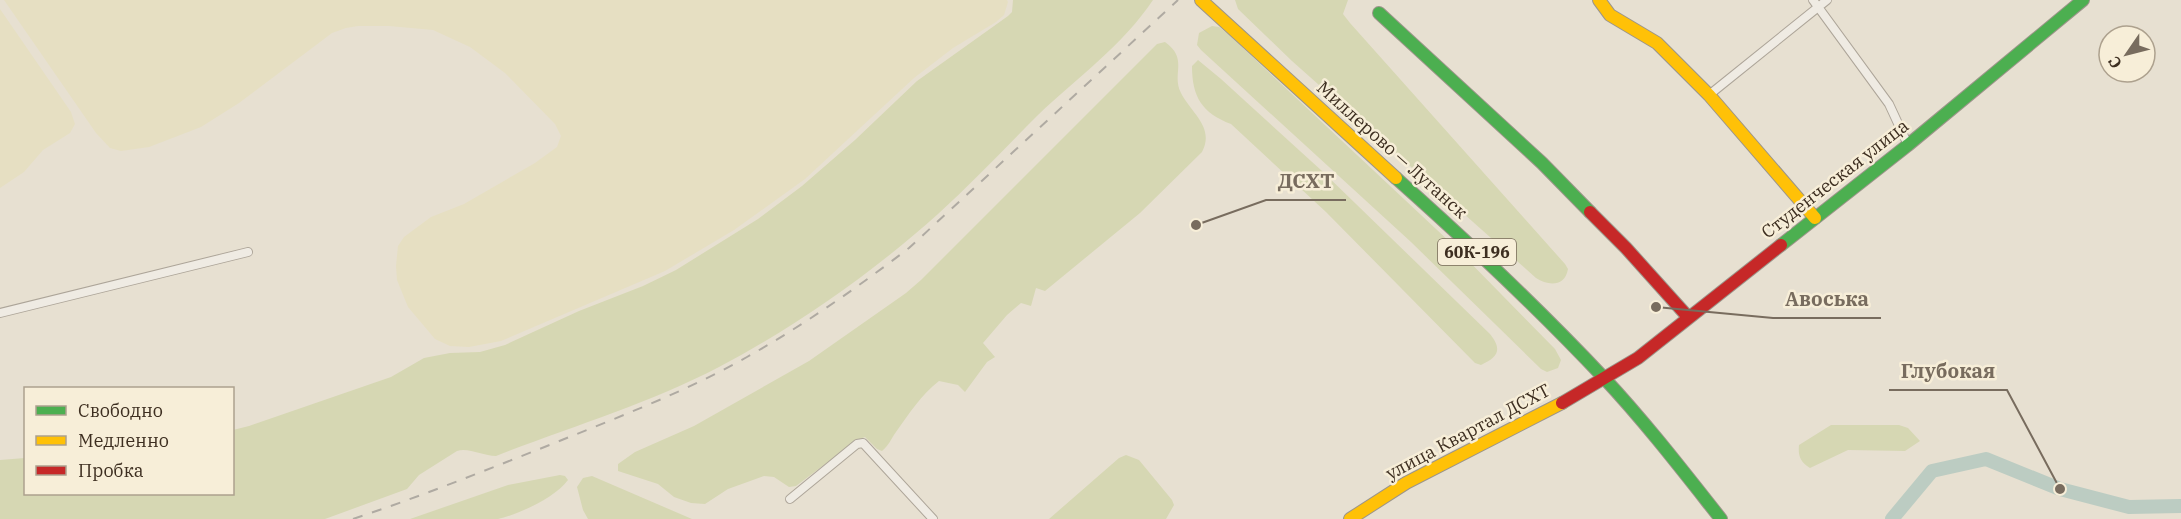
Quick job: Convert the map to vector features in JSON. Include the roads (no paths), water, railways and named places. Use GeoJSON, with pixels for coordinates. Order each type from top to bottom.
{"type":"FeatureCollection","features":[{"type":"Feature","properties":{"kind":"street"},"geometry":{"type":"LineString","coordinates":[[1599,0],[1610,15],[1657,43],[1709,95],[1815,218]]}},
{"type":"Feature","properties":{"kind":"street"},"geometry":{"type":"LineString","coordinates":[[1709,95],[1816,3],[1827,0]]}},
{"type":"Feature","properties":{"kind":"street","name":"Студенческая улица"},"geometry":{"type":"LineString","coordinates":[[1605,380],[1638,358],[1908,145],[2083,0]]}},
{"type":"Feature","properties":{"kind":"street"},"geometry":{"type":"LineString","coordinates":[[1816,3],[1889,104],[1908,145]]}},
{"type":"Feature","properties":{"kind":"street","name":"Миллерово — Луганск"},"geometry":{"type":"LineString","coordinates":[[1205,4],[1482,257],[1605,380],[1657,438],[1721,519]]}},
{"type":"Feature","properties":{"kind":"street"},"geometry":{"type":"LineString","coordinates":[[1379,14],[1542,163],[1626,248],[1688,317]]}},
{"type":"Feature","properties":{"kind":"street"},"geometry":{"type":"LineString","coordinates":[[0,313],[248,252]]}},
{"type":"Feature","properties":{"kind":"street","name":"улица Квартал ДСХТ"},"geometry":{"type":"LineString","coordinates":[[1350,519],[1399,487],[1605,380]]}},
{"type":"Feature","properties":{"kind":"street"},"geometry":{"type":"LineString","coordinates":[[790,499],[857,444],[863,443],[933,519]]}},
{"type":"Feature","properties":{"kind":"waterway"},"geometry":{"type":"LineString","coordinates":[[1892,519],[1932,471],[1986,459],[2060,489],[2129,507],[2181,506]]}},
{"type":"Feature","properties":{"kind":"railway"},"geometry":{"type":"LineString","coordinates":[[353,519],[481,472],[654,403],[747,357],[810,319],[909,248],[1178,0]]}},
{"type":"Feature","properties":{"kind":"place","name":"ДСХТ"},"geometry":{"type":"Point","coordinates":[1196,225]}},
{"type":"Feature","properties":{"kind":"place","name":"Авоська"},"geometry":{"type":"Point","coordinates":[1656,307]}},
{"type":"Feature","properties":{"kind":"place","name":"Глубокая"},"geometry":{"type":"Point","coordinates":[2060,489]}}]}
